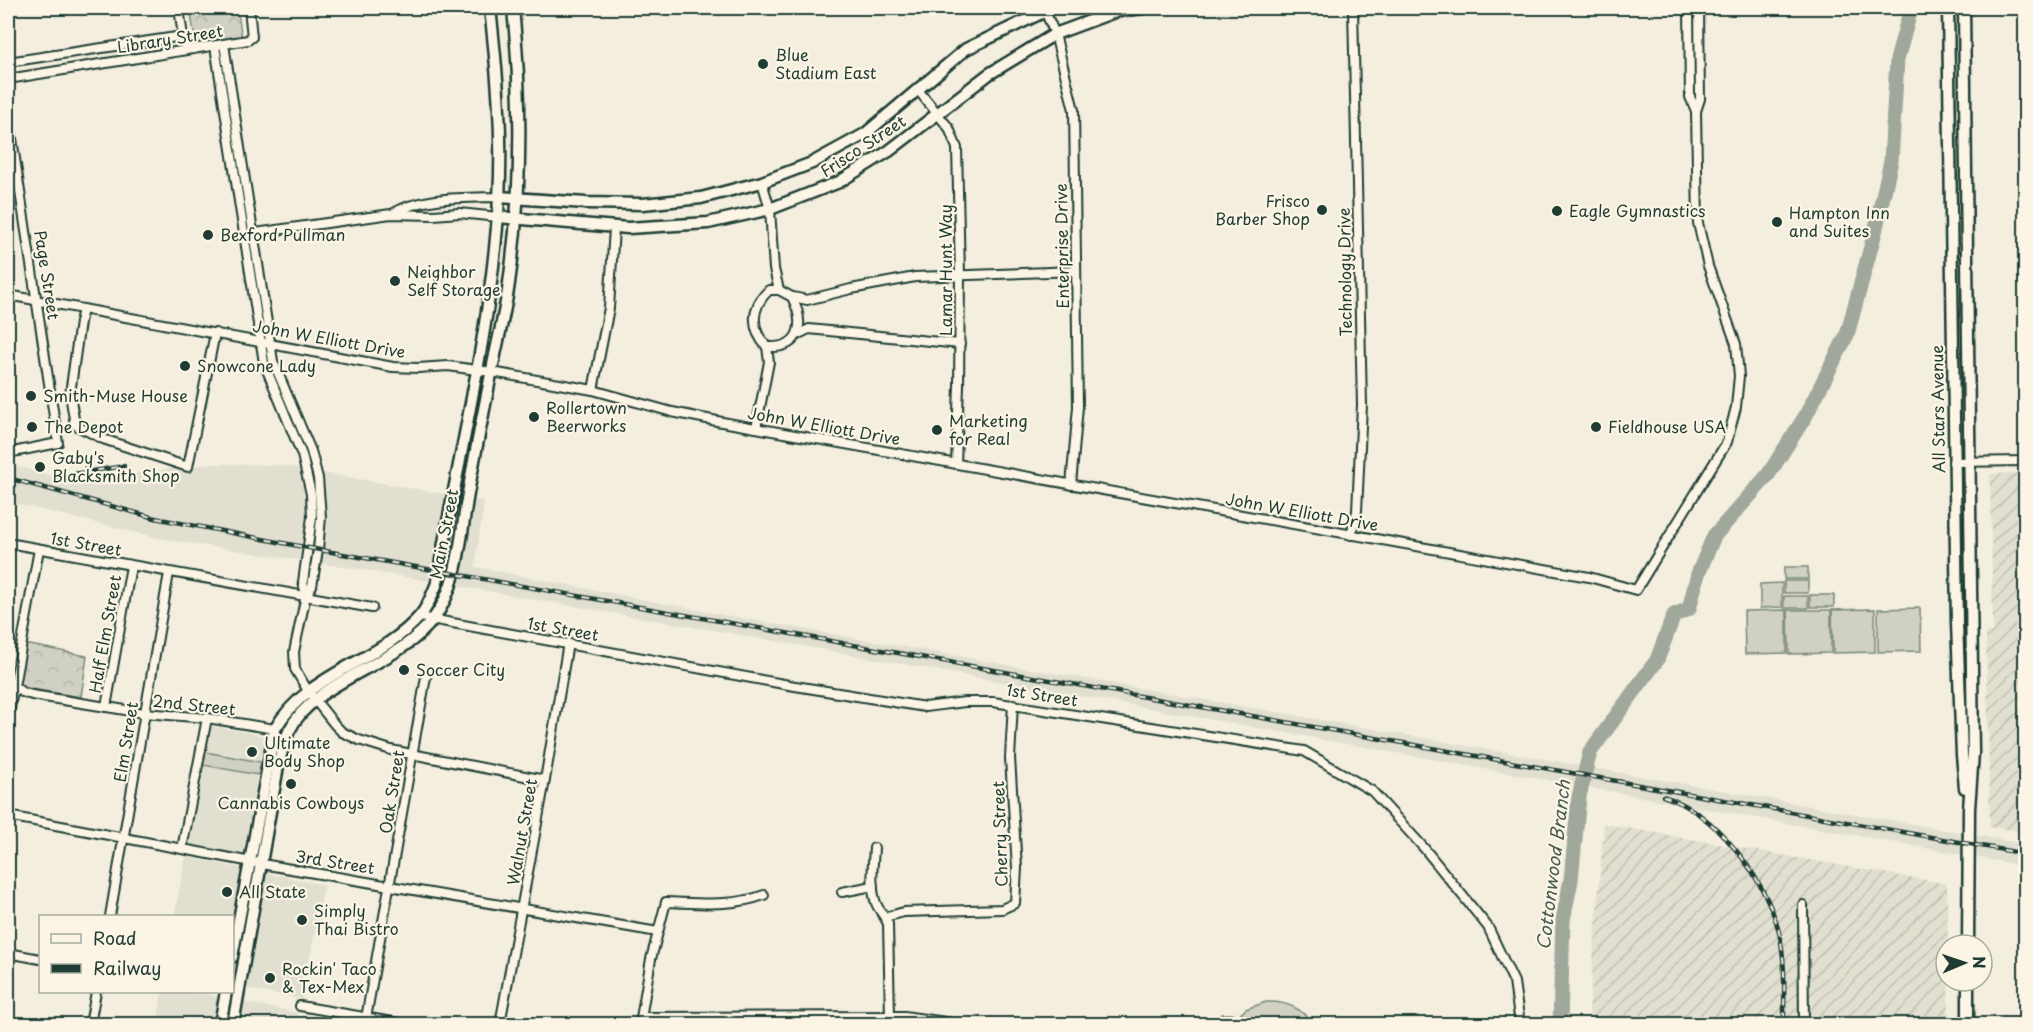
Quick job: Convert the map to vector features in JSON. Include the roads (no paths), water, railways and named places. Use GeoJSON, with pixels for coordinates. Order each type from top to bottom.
{"type":"FeatureCollection","features":[{"type":"Feature","properties":{"kind":"street"},"geometry":{"type":"LineString","coordinates":[[179,8],[184,44],[193,50]]}},
{"type":"Feature","properties":{"kind":"street","name":"Library Street"},"geometry":{"type":"LineString","coordinates":[[8,79],[248,40],[252,37],[249,8]]}},
{"type":"Feature","properties":{"kind":"street","name":"Main Street"},"geometry":{"type":"LineString","coordinates":[[234,946],[275,729],[288,711],[308,691],[384,645],[420,617],[437,583],[476,369],[498,217],[500,102],[490,8]]}},
{"type":"Feature","properties":{"kind":"street","name":"Main Street"},"geometry":{"type":"LineString","coordinates":[[233,1024],[278,766],[290,730],[315,701],[415,638],[434,619],[446,596],[454,573],[509,287],[517,219],[519,88],[513,8]]}},
{"type":"Feature","properties":{"kind":"street","name":"Frisco Street"},"geometry":{"type":"LineString","coordinates":[[248,235],[391,214],[459,213],[628,228],[708,223],[770,209],[839,183],[889,151],[989,74],[1055,33],[1117,11],[1143,8]]}},
{"type":"Feature","properties":{"kind":"street","name":"Technology Drive"},"geometry":{"type":"LineString","coordinates":[[1351,535],[1357,511],[1362,405],[1353,8]]}},
{"type":"Feature","properties":{"kind":"street"},"geometry":{"type":"LineString","coordinates":[[1689,8],[1690,97],[1696,111]]}},
{"type":"Feature","properties":{"kind":"street"},"geometry":{"type":"LineString","coordinates":[[1696,111],[1700,99],[1699,8]]}},
{"type":"Feature","properties":{"kind":"street","name":"All Stars Avenue"},"geometry":{"type":"LineString","coordinates":[[1948,8],[1953,462],[1959,691],[1962,755],[1969,809]]}},
{"type":"Feature","properties":{"kind":"street","name":"All Stars Avenue"},"geometry":{"type":"LineString","coordinates":[[1965,8],[1973,753],[1969,809],[1968,933]]}},
{"type":"Feature","properties":{"kind":"street","name":"Frisco Street"},"geometry":{"type":"LineString","coordinates":[[391,214],[405,206],[462,197],[643,204],[701,198],[762,182],[812,163],[866,134],[966,50],[1049,9]]}},
{"type":"Feature","properties":{"kind":"street","name":"Enterprise Drive"},"geometry":{"type":"LineString","coordinates":[[1049,9],[1074,110],[1078,407],[1071,484]]}},
{"type":"Feature","properties":{"kind":"street","name":"Library Street"},"geometry":{"type":"LineString","coordinates":[[8,62],[183,36]]}},
{"type":"Feature","properties":{"kind":"street"},"geometry":{"type":"LineString","coordinates":[[220,45],[265,342],[264,363],[302,455],[308,476],[312,517],[303,582],[306,595],[293,658],[295,669],[315,701],[342,732],[359,740],[412,754],[545,780]]}},
{"type":"Feature","properties":{"kind":"street"},"geometry":{"type":"LineString","coordinates":[[89,50],[91,65]]}},
{"type":"Feature","properties":{"kind":"street","name":"Lamar Hunt Way"},"geometry":{"type":"LineString","coordinates":[[918,90],[948,128],[957,148],[960,344],[956,464]]}},
{"type":"Feature","properties":{"kind":"street","name":"John W Elliott Drive"},"geometry":{"type":"LineString","coordinates":[[8,295],[393,367],[448,366],[476,369],[593,390],[672,411],[756,428],[1589,577],[1636,590],[1727,442],[1736,407],[1739,376],[1736,344],[1708,266],[1698,223],[1696,111]]}},
{"type":"Feature","properties":{"kind":"street","name":"Page Street"},"geometry":{"type":"LineString","coordinates":[[8,112],[58,443],[8,453]]}},
{"type":"Feature","properties":{"kind":"street"},"geometry":{"type":"LineString","coordinates":[[1950,159],[1966,160]]}},
{"type":"Feature","properties":{"kind":"street"},"geometry":{"type":"LineString","coordinates":[[762,182],[770,209],[774,269],[779,290]]}},
{"type":"Feature","properties":{"kind":"street"},"geometry":{"type":"LineString","coordinates":[[593,390],[609,308],[614,228]]}},
{"type":"Feature","properties":{"kind":"street"},"geometry":{"type":"LineString","coordinates":[[756,428],[769,362],[767,347],[760,339],[754,320],[761,297],[769,290],[774,269]]}},
{"type":"Feature","properties":{"kind":"street"},"geometry":{"type":"LineString","coordinates":[[769,290],[779,290],[793,297],[807,300],[915,277],[1076,271]]}},
{"type":"Feature","properties":{"kind":"street"},"geometry":{"type":"LineString","coordinates":[[1952,295],[1968,296]]}},
{"type":"Feature","properties":{"kind":"street"},"geometry":{"type":"LineString","coordinates":[[769,362],[780,348],[790,343],[797,334],[800,319],[793,297]]}},
{"type":"Feature","properties":{"kind":"street"},"geometry":{"type":"LineString","coordinates":[[798,309],[807,300]]}},
{"type":"Feature","properties":{"kind":"street"},"geometry":{"type":"LineString","coordinates":[[83,309],[70,394],[75,425],[103,439],[189,467],[215,333]]}},
{"type":"Feature","properties":{"kind":"street"},"geometry":{"type":"LineString","coordinates":[[800,319],[810,329]]}},
{"type":"Feature","properties":{"kind":"street"},"geometry":{"type":"LineString","coordinates":[[797,334],[810,329],[960,344]]}},
{"type":"Feature","properties":{"kind":"street"},"geometry":{"type":"LineString","coordinates":[[767,347],[780,348]]}},
{"type":"Feature","properties":{"kind":"street"},"geometry":{"type":"LineString","coordinates":[[1953,462],[2025,461]]}},
{"type":"Feature","properties":{"kind":"street","name":"1st Street"},"geometry":{"type":"LineString","coordinates":[[8,543],[372,608]]}},
{"type":"Feature","properties":{"kind":"street"},"geometry":{"type":"LineString","coordinates":[[8,719],[10,683],[39,549]]}},
{"type":"Feature","properties":{"kind":"street","name":"Half Elm Street"},"geometry":{"type":"LineString","coordinates":[[106,707],[131,566]]}},
{"type":"Feature","properties":{"kind":"street","name":"Elm Street"},"geometry":{"type":"LineString","coordinates":[[110,915],[169,573]]}},
{"type":"Feature","properties":{"kind":"street","name":"1st Street"},"geometry":{"type":"LineString","coordinates":[[420,617],[799,687],[925,707],[965,702],[1014,704],[1304,752],[1372,791],[1424,848],[1488,927],[1514,982],[1520,1024]]}},
{"type":"Feature","properties":{"kind":"street","name":"Walnut Street"},"geometry":{"type":"LineString","coordinates":[[500,1024],[568,643]]}},
{"type":"Feature","properties":{"kind":"street","name":"Oak Street"},"geometry":{"type":"LineString","coordinates":[[366,1021],[427,671]]}},
{"type":"Feature","properties":{"kind":"street","name":"2nd Street"},"geometry":{"type":"LineString","coordinates":[[10,683],[22,692],[32,695],[144,713],[207,718],[275,729]]}},
{"type":"Feature","properties":{"kind":"street"},"geometry":{"type":"LineString","coordinates":[[1959,691],[1972,690]]}},
{"type":"Feature","properties":{"kind":"street","name":"Cherry Street"},"geometry":{"type":"LineString","coordinates":[[885,917],[904,912],[1002,909],[1011,907],[1015,903],[1017,868],[1010,758],[1014,704]]}},
{"type":"Feature","properties":{"kind":"street"},"geometry":{"type":"LineString","coordinates":[[182,849],[207,718]]}},
{"type":"Feature","properties":{"kind":"street","name":"3rd Street"},"geometry":{"type":"LineString","coordinates":[[8,816],[250,862],[658,932]]}},
{"type":"Feature","properties":{"kind":"street"},"geometry":{"type":"LineString","coordinates":[[874,848],[874,897],[879,911],[885,917],[889,942],[890,1016]]}},
{"type":"Feature","properties":{"kind":"street"},"geometry":{"type":"LineString","coordinates":[[842,892],[873,886]]}},
{"type":"Feature","properties":{"kind":"street"},"geometry":{"type":"LineString","coordinates":[[764,895],[748,901],[727,904],[666,902],[651,959],[641,1021],[904,1016],[959,1024]]}},
{"type":"Feature","properties":{"kind":"street"},"geometry":{"type":"LineString","coordinates":[[1803,905],[1804,1024]]}},
{"type":"Feature","properties":{"kind":"street"},"geometry":{"type":"LineString","coordinates":[[8,953],[39,959]]}},
{"type":"Feature","properties":{"kind":"street"},"geometry":{"type":"LineString","coordinates":[[90,1024],[96,993]]}},
{"type":"Feature","properties":{"kind":"street"},"geometry":{"type":"LineString","coordinates":[[220,1024],[226,993]]}},
{"type":"Feature","properties":{"kind":"street"},"geometry":{"type":"LineString","coordinates":[[1968,993],[1968,1024]]}},
{"type":"Feature","properties":{"kind":"street"},"geometry":{"type":"LineString","coordinates":[[300,1006],[366,1021],[404,1024]]}},
{"type":"Feature","properties":{"kind":"waterway","name":"Cottonwood Branch"},"geometry":{"type":"LineString","coordinates":[[1560,1024],[1563,920],[1571,880],[1579,797],[1590,752],[1657,660],[1674,615],[1689,609],[1698,574],[1714,536],[1768,475],[1805,417],[1847,335],[1875,232],[1891,161],[1897,60],[1911,8]]}},
{"type":"Feature","properties":{"kind":"railway"},"geometry":{"type":"LineString","coordinates":[[55,477],[124,466]]}},
{"type":"Feature","properties":{"kind":"railway"},"geometry":{"type":"LineString","coordinates":[[8,478],[155,518],[309,548],[2026,854]]}},
{"type":"Feature","properties":{"kind":"railway"},"geometry":{"type":"LineString","coordinates":[[1663,796],[1683,804],[1720,832],[1751,870],[1763,891],[1779,932],[1783,955],[1784,1024]]}},
{"type":"Feature","properties":{"kind":"place","name":"Blue Stadium East"},"geometry":{"type":"Point","coordinates":[763,64]}},
{"type":"Feature","properties":{"kind":"place","name":"Frisco Barber Shop"},"geometry":{"type":"Point","coordinates":[1322,210]}},
{"type":"Feature","properties":{"kind":"place","name":"Eagle Gymnastics"},"geometry":{"type":"Point","coordinates":[1557,211]}},
{"type":"Feature","properties":{"kind":"place","name":"Hampton Inn and Suites"},"geometry":{"type":"Point","coordinates":[1777,222]}},
{"type":"Feature","properties":{"kind":"place","name":"Bexford Pullman"},"geometry":{"type":"Point","coordinates":[208,235]}},
{"type":"Feature","properties":{"kind":"place","name":"Neighbor Self Storage"},"geometry":{"type":"Point","coordinates":[395,281]}},
{"type":"Feature","properties":{"kind":"place","name":"Snowcone Lady"},"geometry":{"type":"Point","coordinates":[185,366]}},
{"type":"Feature","properties":{"kind":"place","name":"Smith-Muse House"},"geometry":{"type":"Point","coordinates":[31,396]}},
{"type":"Feature","properties":{"kind":"place","name":"Rollertown Beerworks"},"geometry":{"type":"Point","coordinates":[534,417]}},
{"type":"Feature","properties":{"kind":"place","name":"The Depot"},"geometry":{"type":"Point","coordinates":[32,427]}},
{"type":"Feature","properties":{"kind":"place","name":"Fieldhouse USA"},"geometry":{"type":"Point","coordinates":[1596,427]}},
{"type":"Feature","properties":{"kind":"place","name":"Marketing for Real"},"geometry":{"type":"Point","coordinates":[937,430]}},
{"type":"Feature","properties":{"kind":"place","name":"Gaby's Blacksmith Shop"},"geometry":{"type":"Point","coordinates":[40,467]}},
{"type":"Feature","properties":{"kind":"place","name":"Soccer City"},"geometry":{"type":"Point","coordinates":[404,670]}},
{"type":"Feature","properties":{"kind":"place","name":"Ultimate Body Shop"},"geometry":{"type":"Point","coordinates":[252,752]}},
{"type":"Feature","properties":{"kind":"place","name":"Cannabis Cowboys"},"geometry":{"type":"Point","coordinates":[291,784]}},
{"type":"Feature","properties":{"kind":"place","name":"All State"},"geometry":{"type":"Point","coordinates":[227,892]}},
{"type":"Feature","properties":{"kind":"place","name":"Simply Thai Bistro"},"geometry":{"type":"Point","coordinates":[302,920]}},
{"type":"Feature","properties":{"kind":"place","name":"Rockin' Taco & Tex-Mex"},"geometry":{"type":"Point","coordinates":[270,978]}}]}
